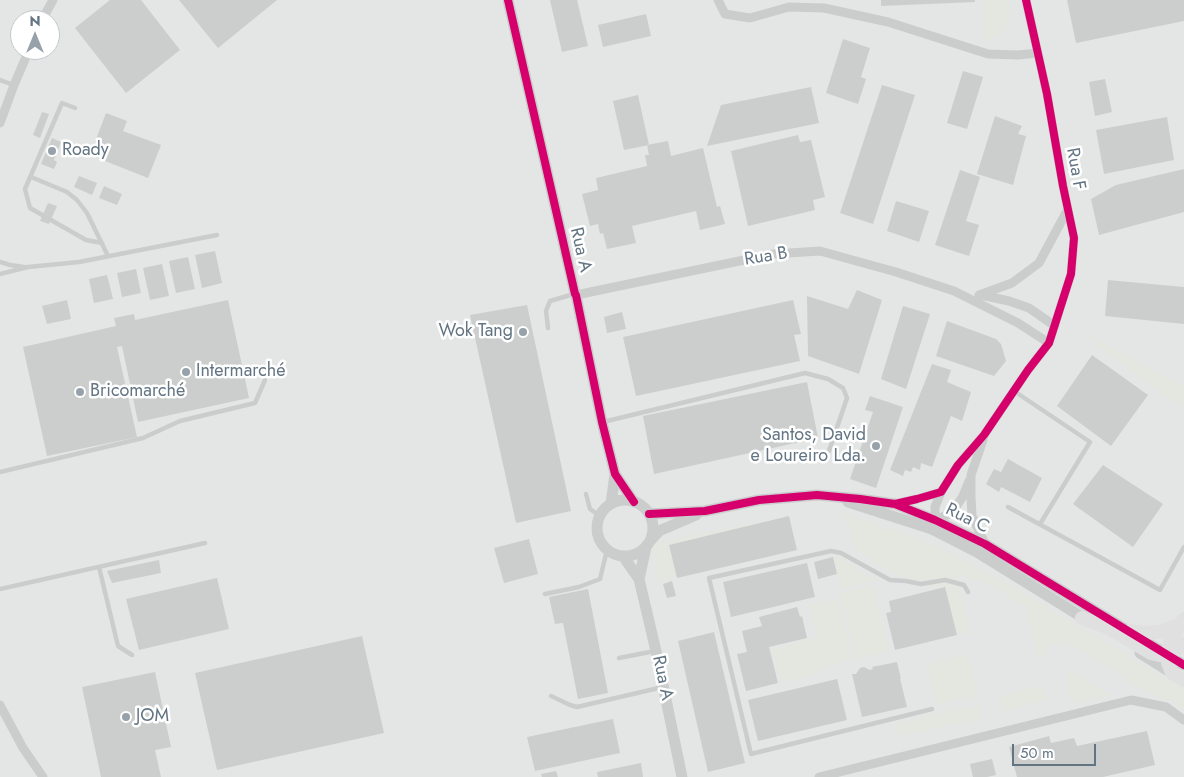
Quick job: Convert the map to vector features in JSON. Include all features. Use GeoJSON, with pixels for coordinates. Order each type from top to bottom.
{"type":"FeatureCollection","features":[{"type":"Feature","properties":{"kind":"main road"},"geometry":{"type":"LineString","coordinates":[[1082,618],[1109,628],[1151,653],[1167,654],[1184,643]]}},
{"type":"Feature","properties":{"kind":"main road"},"geometry":{"type":"LineString","coordinates":[[1130,631],[1159,632],[1182,622]]}},
{"type":"Feature","properties":{"kind":"main road"},"geometry":{"type":"LineString","coordinates":[[1172,673],[1167,654],[1171,639],[1182,622]]}},
{"type":"Feature","properties":{"kind":"main road","name":"Rua C"},"geometry":{"type":"LineString","coordinates":[[1172,673],[1184,680]]}},
{"type":"Feature","properties":{"kind":"street","name":"Rua A"},"geometry":{"type":"LineString","coordinates":[[508,0],[615,474],[634,502]]}},
{"type":"Feature","properties":{"kind":"street"},"geometry":{"type":"LineString","coordinates":[[718,0],[725,14],[750,18],[789,7],[824,8],[888,22],[988,54],[1018,55],[1038,53]]}},
{"type":"Feature","properties":{"kind":"street","name":"Rua F"},"geometry":{"type":"LineString","coordinates":[[984,434],[1049,343],[1071,274],[1074,238],[1047,94],[1026,0]]}},
{"type":"Feature","properties":{"kind":"street"},"geometry":{"type":"LineString","coordinates":[[0,123],[25,60]]}},
{"type":"Feature","properties":{"kind":"street","name":"Rua B"},"geometry":{"type":"LineString","coordinates":[[979,295],[1012,283],[1039,263],[1068,209]]}},
{"type":"Feature","properties":{"kind":"street","name":"Rua B"},"geometry":{"type":"LineString","coordinates":[[575,295],[773,254],[820,251],[896,272],[954,291],[1018,322],[1049,343]]}},
{"type":"Feature","properties":{"kind":"street","name":"Rua B"},"geometry":{"type":"LineString","coordinates":[[954,291],[1009,301],[1029,308],[1055,326]]}},
{"type":"Feature","properties":{"kind":"street"},"geometry":{"type":"LineString","coordinates":[[933,524],[952,513],[963,496],[984,434]]}},
{"type":"Feature","properties":{"kind":"street"},"geometry":{"type":"LineString","coordinates":[[933,524],[935,506],[941,492],[958,465],[984,434]]}},
{"type":"Feature","properties":{"kind":"street"},"geometry":{"type":"LineString","coordinates":[[611,504],[615,474]]}},
{"type":"Feature","properties":{"kind":"street"},"geometry":{"type":"LineString","coordinates":[[971,476],[972,516],[985,544]]}},
{"type":"Feature","properties":{"kind":"street"},"geometry":{"type":"LineString","coordinates":[[895,504],[941,492]]}},
{"type":"Feature","properties":{"kind":"street","name":"Rua C"},"geometry":{"type":"LineString","coordinates":[[649,514],[705,511],[759,500],[817,495],[860,498],[895,504],[933,524],[1172,673]]}},
{"type":"Feature","properties":{"kind":"street","name":"Rua C"},"geometry":{"type":"LineString","coordinates":[[832,497],[933,524],[985,544],[1184,665]]}},
{"type":"Feature","properties":{"kind":"street"},"geometry":{"type":"LineString","coordinates":[[618,501],[634,502],[640,504],[649,514],[652,520],[652,535],[648,544],[639,552],[623,556],[615,554],[607,550],[601,543],[597,525],[600,516],[604,509],[618,501]]}},
{"type":"Feature","properties":{"kind":"street","name":"Rua C"},"geometry":{"type":"LineString","coordinates":[[648,544],[659,530],[705,511]]}},
{"type":"Feature","properties":{"kind":"street","name":"Rua A"},"geometry":{"type":"LineString","coordinates":[[639,579],[648,544]]}},
{"type":"Feature","properties":{"kind":"street","name":"Rua A"},"geometry":{"type":"LineString","coordinates":[[623,556],[639,579],[656,650],[682,777]]}},
{"type":"Feature","properties":{"kind":"street"},"geometry":{"type":"LineString","coordinates":[[819,777],[1131,700],[1166,706],[1184,720]]}},
{"type":"Feature","properties":{"kind":"street"},"geometry":{"type":"LineString","coordinates":[[0,705],[23,748],[43,777]]}},
{"type":"Feature","properties":{"kind":"lane"},"geometry":{"type":"LineString","coordinates":[[0,80],[14,85]]}},
{"type":"Feature","properties":{"kind":"lane"},"geometry":{"type":"LineString","coordinates":[[75,108],[62,103],[25,189],[30,208],[86,240],[102,242]]}},
{"type":"Feature","properties":{"kind":"lane"},"geometry":{"type":"LineString","coordinates":[[31,177],[67,192],[77,200],[87,213],[108,256]]}},
{"type":"Feature","properties":{"kind":"lane"},"geometry":{"type":"LineString","coordinates":[[0,274],[28,267],[79,262],[217,235]]}},
{"type":"Feature","properties":{"kind":"lane"},"geometry":{"type":"LineString","coordinates":[[0,262],[28,267]]}},
{"type":"Feature","properties":{"kind":"lane"},"geometry":{"type":"LineString","coordinates":[[548,328],[546,311],[550,301],[575,295]]}},
{"type":"Feature","properties":{"kind":"lane"},"geometry":{"type":"LineString","coordinates":[[602,422],[805,373],[828,379],[843,388],[847,398],[829,451]]}},
{"type":"Feature","properties":{"kind":"lane"},"geometry":{"type":"LineString","coordinates":[[0,472],[143,438],[180,421],[255,403],[265,380]]}},
{"type":"Feature","properties":{"kind":"lane"},"geometry":{"type":"LineString","coordinates":[[1014,391],[1090,442],[1040,524]]}},
{"type":"Feature","properties":{"kind":"lane"},"geometry":{"type":"LineString","coordinates":[[586,494],[590,509],[600,516]]}},
{"type":"Feature","properties":{"kind":"lane"},"geometry":{"type":"LineString","coordinates":[[1008,507],[1160,590],[1184,547]]}},
{"type":"Feature","properties":{"kind":"lane"},"geometry":{"type":"LineString","coordinates":[[0,589],[205,543]]}},
{"type":"Feature","properties":{"kind":"lane"},"geometry":{"type":"LineString","coordinates":[[545,594],[600,579],[607,550]]}},
{"type":"Feature","properties":{"kind":"lane"},"geometry":{"type":"LineString","coordinates":[[932,709],[751,754],[709,578],[831,551],[841,553],[890,580],[921,584],[945,580],[964,585],[968,592]]}},
{"type":"Feature","properties":{"kind":"lane"},"geometry":{"type":"LineString","coordinates":[[99,567],[118,646],[132,655]]}},
{"type":"Feature","properties":{"kind":"lane"},"geometry":{"type":"LineString","coordinates":[[619,658],[656,650]]}},
{"type":"Feature","properties":{"kind":"lane"},"geometry":{"type":"LineString","coordinates":[[551,696],[577,707],[664,687]]}},
{"type":"Feature","properties":{"kind":"shaded area"},"geometry":{"type":"Polygon","coordinates":[[[0,0],[1184,0],[1184,777],[0,777],[0,0]]]}},
{"type":"Feature","properties":{"kind":"shaded area"},"geometry":{"type":"Polygon","coordinates":[[[984,0],[1008,0],[1010,17],[1008,24],[1003,31],[991,39],[984,39],[984,0]]]}},
{"type":"Feature","properties":{"kind":"shaded area"},"geometry":{"type":"Polygon","coordinates":[[[1077,329],[1184,387],[1184,407],[1170,399],[1077,329]]]}},
{"type":"Feature","properties":{"kind":"shaded area"},"geometry":{"type":"Polygon","coordinates":[[[844,513],[925,541],[996,577],[1184,690],[1184,709],[1169,700],[1132,686],[1116,670],[1063,641],[1049,646],[1039,662],[1024,602],[1017,603],[996,586],[956,573],[970,632],[957,635],[945,587],[935,586],[895,574],[857,551],[844,513]]]}},
{"type":"Feature","properties":{"kind":"shaded area"},"geometry":{"type":"Polygon","coordinates":[[[789,516],[669,545],[677,578],[659,581],[653,550],[654,545],[657,543],[789,516]]]}},
{"type":"Feature","properties":{"kind":"shaded area"},"geometry":{"type":"Polygon","coordinates":[[[833,557],[837,557],[877,580],[841,588],[833,557]]]}},
{"type":"Feature","properties":{"kind":"shaded area"},"geometry":{"type":"Polygon","coordinates":[[[873,585],[889,651],[856,659],[841,593],[873,585]]]}},
{"type":"Feature","properties":{"kind":"shaded area"},"geometry":{"type":"Polygon","coordinates":[[[839,599],[852,659],[821,667],[822,673],[781,682],[772,649],[817,637],[810,605],[839,599]]]}},
{"type":"Feature","properties":{"kind":"shaded area"},"geometry":{"type":"Polygon","coordinates":[[[968,654],[978,695],[937,704],[927,664],[968,654]]]}},
{"type":"Feature","properties":{"kind":"shaded area"},"geometry":{"type":"Polygon","coordinates":[[[1065,668],[1111,696],[1072,703],[1065,668]]]}},
{"type":"Feature","properties":{"kind":"shaded area"},"geometry":{"type":"Polygon","coordinates":[[[1042,686],[1046,700],[1004,710],[1001,696],[1042,686]]]}},
{"type":"Feature","properties":{"kind":"shaded area"},"geometry":{"type":"Polygon","coordinates":[[[979,705],[980,719],[898,736],[893,724],[979,705]]]}},
{"type":"Feature","properties":{"kind":"building"},"geometry":{"type":"Polygon","coordinates":[[[110,0],[141,0],[180,50],[126,93],[75,28],[110,0]]]}},
{"type":"Feature","properties":{"kind":"building"},"geometry":{"type":"Polygon","coordinates":[[[179,0],[277,0],[218,48],[179,0]]]}},
{"type":"Feature","properties":{"kind":"building"},"geometry":{"type":"Polygon","coordinates":[[[550,0],[577,0],[588,46],[562,52],[550,0]]]}},
{"type":"Feature","properties":{"kind":"building"},"geometry":{"type":"Polygon","coordinates":[[[881,0],[975,0],[975,2],[881,6],[881,0]]]}},
{"type":"Feature","properties":{"kind":"building"},"geometry":{"type":"Polygon","coordinates":[[[1067,0],[1184,0],[1184,21],[1076,43],[1067,0]]]}},
{"type":"Feature","properties":{"kind":"building"},"geometry":{"type":"Polygon","coordinates":[[[646,14],[651,36],[603,47],[598,25],[646,14]]]}},
{"type":"Feature","properties":{"kind":"building"},"geometry":{"type":"Polygon","coordinates":[[[843,39],[870,48],[861,77],[866,79],[858,104],[826,93],[843,39]]]}},
{"type":"Feature","properties":{"kind":"building"},"geometry":{"type":"Polygon","coordinates":[[[963,71],[983,77],[967,129],[947,123],[963,71]]]}},
{"type":"Feature","properties":{"kind":"building"},"geometry":{"type":"Polygon","coordinates":[[[1105,79],[1112,112],[1095,116],[1089,82],[1105,79]]]}},
{"type":"Feature","properties":{"kind":"building"},"geometry":{"type":"Polygon","coordinates":[[[882,85],[915,95],[873,224],[840,213],[882,85]]]}},
{"type":"Feature","properties":{"kind":"building"},"geometry":{"type":"Polygon","coordinates":[[[811,87],[819,123],[707,146],[721,105],[811,87]]]}},
{"type":"Feature","properties":{"kind":"building"},"geometry":{"type":"Polygon","coordinates":[[[638,95],[649,145],[624,150],[613,101],[638,95]]]}},
{"type":"Feature","properties":{"kind":"building"},"geometry":{"type":"Polygon","coordinates":[[[42,112],[49,114],[40,138],[33,135],[42,112]]]}},
{"type":"Feature","properties":{"kind":"building","name":"Roady"},"geometry":{"type":"Polygon","coordinates":[[[106,113],[127,121],[123,131],[161,145],[148,178],[90,155],[106,113]]]}},
{"type":"Feature","properties":{"kind":"building"},"geometry":{"type":"Polygon","coordinates":[[[995,116],[1022,126],[1018,134],[1026,136],[1013,185],[977,174],[995,116]]]}},
{"type":"Feature","properties":{"kind":"building"},"geometry":{"type":"Polygon","coordinates":[[[1167,117],[1174,160],[1104,174],[1096,130],[1167,117]]]}},
{"type":"Feature","properties":{"kind":"building"},"geometry":{"type":"Polygon","coordinates":[[[798,135],[800,142],[811,140],[825,197],[813,200],[815,210],[748,226],[731,151],[798,135]]]}},
{"type":"Feature","properties":{"kind":"building","name":"Roady"},"geometry":{"type":"Polygon","coordinates":[[[52,138],[61,142],[54,160],[57,162],[54,169],[41,164],[52,138]]]}},
{"type":"Feature","properties":{"kind":"building"},"geometry":{"type":"Polygon","coordinates":[[[668,141],[671,156],[703,148],[717,207],[720,206],[725,224],[700,230],[696,211],[632,226],[636,243],[607,249],[603,233],[600,234],[598,224],[590,226],[582,194],[598,190],[596,178],[647,166],[645,155],[649,155],[647,145],[668,141]]]}},
{"type":"Feature","properties":{"kind":"building"},"geometry":{"type":"Polygon","coordinates":[[[1184,169],[1184,212],[1099,235],[1091,199],[1116,185],[1184,169]]]}},
{"type":"Feature","properties":{"kind":"building"},"geometry":{"type":"Polygon","coordinates":[[[960,170],[980,177],[966,221],[979,225],[969,256],[935,245],[960,170]]]}},
{"type":"Feature","properties":{"kind":"building"},"geometry":{"type":"Polygon","coordinates":[[[79,176],[97,183],[92,195],[74,187],[79,176]]]}},
{"type":"Feature","properties":{"kind":"building"},"geometry":{"type":"Polygon","coordinates":[[[104,186],[122,194],[117,205],[99,198],[104,186]]]}},
{"type":"Feature","properties":{"kind":"building"},"geometry":{"type":"Polygon","coordinates":[[[896,201],[929,211],[919,242],[887,231],[896,201]]]}},
{"type":"Feature","properties":{"kind":"building"},"geometry":{"type":"Polygon","coordinates":[[[48,203],[57,206],[49,224],[40,221],[48,203]]]}},
{"type":"Feature","properties":{"kind":"building"},"geometry":{"type":"Polygon","coordinates":[[[215,251],[222,283],[202,288],[195,255],[215,251]]]}},
{"type":"Feature","properties":{"kind":"building"},"geometry":{"type":"Polygon","coordinates":[[[188,257],[195,289],[176,293],[169,261],[188,257]]]}},
{"type":"Feature","properties":{"kind":"building"},"geometry":{"type":"Polygon","coordinates":[[[162,264],[169,296],[150,300],[143,268],[162,264]]]}},
{"type":"Feature","properties":{"kind":"building"},"geometry":{"type":"Polygon","coordinates":[[[136,269],[141,293],[122,297],[117,273],[136,269]]]}},
{"type":"Feature","properties":{"kind":"building"},"geometry":{"type":"Polygon","coordinates":[[[107,275],[113,299],[94,303],[89,279],[107,275]]]}},
{"type":"Feature","properties":{"kind":"building"},"geometry":{"type":"Polygon","coordinates":[[[1108,280],[1184,287],[1184,324],[1105,316],[1108,280]]]}},
{"type":"Feature","properties":{"kind":"building"},"geometry":{"type":"Polygon","coordinates":[[[857,290],[882,300],[859,374],[808,356],[807,296],[848,309],[857,290]]]}},
{"type":"Feature","properties":{"kind":"building"},"geometry":{"type":"Polygon","coordinates":[[[67,300],[71,319],[47,324],[42,306],[67,300]]]}},
{"type":"Feature","properties":{"kind":"building"},"geometry":{"type":"Polygon","coordinates":[[[228,300],[249,398],[138,422],[122,346],[117,347],[137,437],[47,456],[23,347],[116,326],[114,318],[134,314],[135,320],[228,300]]]}},
{"type":"Feature","properties":{"kind":"building"},"geometry":{"type":"Polygon","coordinates":[[[793,300],[801,334],[794,335],[800,361],[636,396],[623,337],[793,300]]]}},
{"type":"Feature","properties":{"kind":"building"},"geometry":{"type":"Polygon","coordinates":[[[527,305],[571,511],[516,523],[470,315],[527,305]]]}},
{"type":"Feature","properties":{"kind":"building"},"geometry":{"type":"Polygon","coordinates":[[[903,306],[930,314],[906,389],[881,379],[903,306]]]}},
{"type":"Feature","properties":{"kind":"building"},"geometry":{"type":"Polygon","coordinates":[[[622,312],[626,329],[607,333],[604,317],[622,312]]]}},
{"type":"Feature","properties":{"kind":"building"},"geometry":{"type":"Polygon","coordinates":[[[947,321],[996,339],[1001,344],[1006,361],[994,376],[936,356],[947,321]]]}},
{"type":"Feature","properties":{"kind":"building"},"geometry":{"type":"Polygon","coordinates":[[[1092,355],[1148,395],[1111,446],[1057,406],[1092,355]]]}},
{"type":"Feature","properties":{"kind":"building"},"geometry":{"type":"Polygon","coordinates":[[[932,364],[951,370],[947,382],[971,392],[962,421],[951,416],[932,467],[921,463],[920,470],[913,467],[911,472],[905,470],[903,476],[890,470],[932,364]]]}},
{"type":"Feature","properties":{"kind":"building"},"geometry":{"type":"Polygon","coordinates":[[[807,382],[818,438],[654,474],[643,416],[807,382]]]}},
{"type":"Feature","properties":{"kind":"building","name":"Santos, David e Loureiro Lda."},"geometry":{"type":"Polygon","coordinates":[[[870,396],[903,407],[876,488],[850,479],[873,412],[865,410],[870,396]]]}},
{"type":"Feature","properties":{"kind":"building"},"geometry":{"type":"Polygon","coordinates":[[[1008,459],[1042,478],[1030,502],[1001,487],[999,492],[986,484],[994,469],[1001,472],[1008,459]]]}},
{"type":"Feature","properties":{"kind":"building"},"geometry":{"type":"Polygon","coordinates":[[[1103,465],[1163,504],[1133,547],[1073,504],[1103,465]]]}},
{"type":"Feature","properties":{"kind":"building"},"geometry":{"type":"Polygon","coordinates":[[[789,516],[797,550],[677,578],[669,545],[789,516]]]}},
{"type":"Feature","properties":{"kind":"building"},"geometry":{"type":"Polygon","coordinates":[[[529,539],[538,574],[504,583],[494,548],[529,539]]]}},
{"type":"Feature","properties":{"kind":"building"},"geometry":{"type":"Polygon","coordinates":[[[833,557],[837,574],[818,579],[814,562],[833,557]]]}},
{"type":"Feature","properties":{"kind":"building"},"geometry":{"type":"Polygon","coordinates":[[[159,560],[161,573],[112,583],[107,571],[159,560]]]}},
{"type":"Feature","properties":{"kind":"building"},"geometry":{"type":"Polygon","coordinates":[[[807,563],[815,597],[731,617],[723,582],[807,563]]]}},
{"type":"Feature","properties":{"kind":"building"},"geometry":{"type":"Polygon","coordinates":[[[217,578],[229,629],[139,650],[126,599],[217,578]]]}},
{"type":"Feature","properties":{"kind":"building"},"geometry":{"type":"Polygon","coordinates":[[[672,581],[676,596],[667,598],[663,584],[672,581]]]}},
{"type":"Feature","properties":{"kind":"building"},"geometry":{"type":"Polygon","coordinates":[[[945,587],[957,635],[895,650],[886,613],[891,612],[889,601],[945,587]]]}},
{"type":"Feature","properties":{"kind":"building"},"geometry":{"type":"Polygon","coordinates":[[[588,589],[608,693],[578,699],[563,623],[555,624],[549,597],[588,589]]]}},
{"type":"Feature","properties":{"kind":"building"},"geometry":{"type":"Polygon","coordinates":[[[797,607],[800,617],[802,616],[807,638],[769,647],[778,683],[746,691],[737,654],[747,652],[742,631],[762,626],[759,617],[797,607]]]}},
{"type":"Feature","properties":{"kind":"building"},"geometry":{"type":"Polygon","coordinates":[[[714,632],[745,763],[708,772],[678,641],[714,632]]]}},
{"type":"Feature","properties":{"kind":"building"},"geometry":{"type":"Polygon","coordinates":[[[362,636],[384,733],[217,770],[195,673],[362,636]]]}},
{"type":"Feature","properties":{"kind":"building"},"geometry":{"type":"Polygon","coordinates":[[[897,662],[907,707],[862,717],[852,674],[856,674],[860,668],[864,667],[870,670],[873,669],[872,667],[897,662]]]}},
{"type":"Feature","properties":{"kind":"building","name":"JOM"},"geometry":{"type":"Polygon","coordinates":[[[155,672],[171,747],[155,750],[161,777],[101,777],[82,687],[155,672]]]}},
{"type":"Feature","properties":{"kind":"building"},"geometry":{"type":"Polygon","coordinates":[[[837,679],[847,720],[758,741],[748,700],[837,679]]]}},
{"type":"Feature","properties":{"kind":"building"},"geometry":{"type":"Polygon","coordinates":[[[613,719],[620,753],[535,771],[527,737],[613,719]]]}},
{"type":"Feature","properties":{"kind":"building"},"geometry":{"type":"Polygon","coordinates":[[[1147,731],[1155,765],[1103,777],[1017,777],[1009,747],[1049,736],[1051,743],[1074,738],[1077,746],[1147,731]]]}},
{"type":"Feature","properties":{"kind":"building"},"geometry":{"type":"Polygon","coordinates":[[[992,759],[996,775],[973,777],[970,764],[992,759]]]}},
{"type":"Feature","properties":{"kind":"building"},"geometry":{"type":"Polygon","coordinates":[[[641,763],[643,777],[598,777],[597,772],[641,763]]]}},
{"type":"Feature","properties":{"kind":"building"},"geometry":{"type":"Polygon","coordinates":[[[556,771],[558,777],[542,777],[541,774],[556,771]]]}},
{"type":"Feature","properties":{"kind":"cycle path"},"geometry":{"type":"LineString","coordinates":[[508,0],[615,474],[634,502]]}},
{"type":"Feature","properties":{"kind":"cycle path"},"geometry":{"type":"LineString","coordinates":[[895,504],[941,492],[958,465],[984,435],[1028,370],[1049,343],[1071,274],[1074,238],[1047,94],[1026,0]]}},
{"type":"Feature","properties":{"kind":"cycle path"},"geometry":{"type":"LineString","coordinates":[[649,514],[705,511],[759,500],[817,495],[895,504],[935,520],[985,544],[1184,665]]}},
{"type":"Feature","properties":{"kind":"place","name":"Roady"},"geometry":{"type":"Point","coordinates":[52,151]}},
{"type":"Feature","properties":{"kind":"place","name":"Wok Tang"},"geometry":{"type":"Point","coordinates":[523,332]}},
{"type":"Feature","properties":{"kind":"place","name":"Intermarché"},"geometry":{"type":"Point","coordinates":[186,372]}},
{"type":"Feature","properties":{"kind":"place","name":"Bricomarché"},"geometry":{"type":"Point","coordinates":[80,392]}},
{"type":"Feature","properties":{"kind":"place","name":"Santos, David e Loureiro Lda."},"geometry":{"type":"Point","coordinates":[876,446]}},
{"type":"Feature","properties":{"kind":"place","name":"JOM"},"geometry":{"type":"Point","coordinates":[126,717]}}]}
